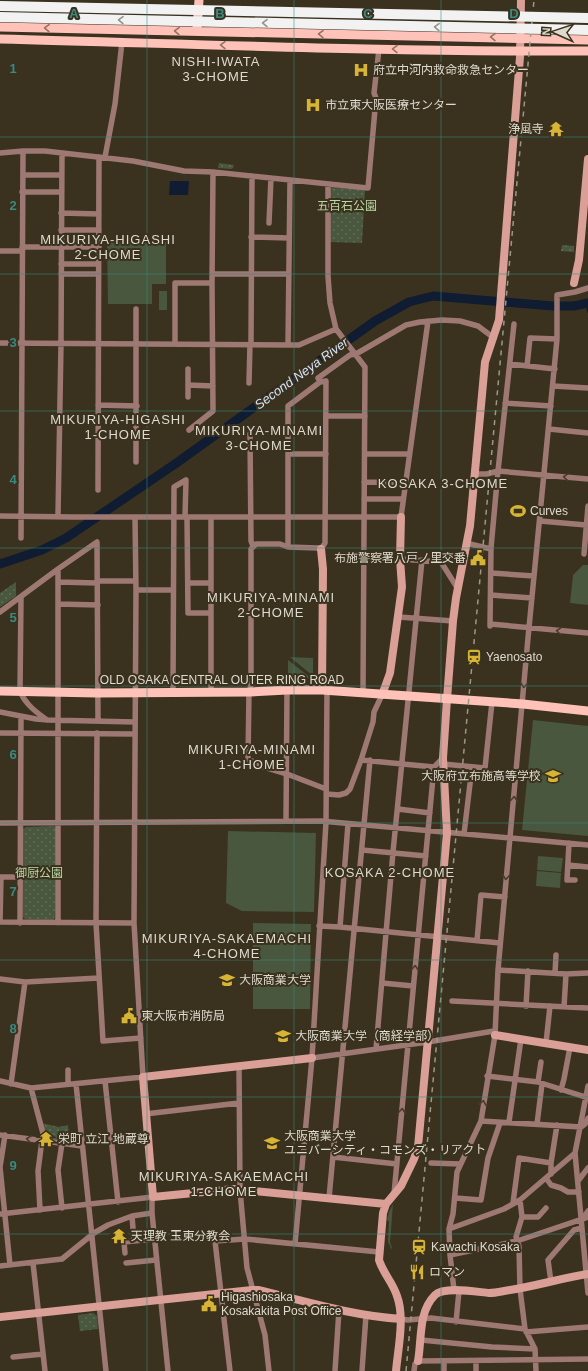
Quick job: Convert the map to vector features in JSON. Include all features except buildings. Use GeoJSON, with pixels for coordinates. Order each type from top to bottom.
{"type":"FeatureCollection","features":[{"type":"Feature","properties":{"kind":"highway"},"geometry":{"type":"LineString","coordinates":[[0,6],[588,18]]}},
{"type":"Feature","properties":{"kind":"highway"},"geometry":{"type":"LineString","coordinates":[[0,17],[588,30]]}},
{"type":"Feature","properties":{"kind":"main road"},"geometry":{"type":"LineString","coordinates":[[196,32],[199,0]]}},
{"type":"Feature","properties":{"kind":"main road"},"geometry":{"type":"LineString","coordinates":[[0,27],[588,40]]}},
{"type":"Feature","properties":{"kind":"main road"},"geometry":{"type":"LineString","coordinates":[[108,30],[190,44]]}},
{"type":"Feature","properties":{"kind":"main road"},"geometry":{"type":"LineString","coordinates":[[287,46],[347,40],[371,35]]}},
{"type":"Feature","properties":{"kind":"main road"},"geometry":{"type":"LineString","coordinates":[[0,39],[379,49],[588,51]]}},
{"type":"Feature","properties":{"kind":"main road","name":"OLD OSAKA CENTRAL OUTER RING ROAD"},"geometry":{"type":"LineString","coordinates":[[0,691],[135,693],[325,690],[523,704],[588,711]]}},
{"type":"Feature","properties":{"kind":"street"},"geometry":{"type":"LineString","coordinates":[[396,1371],[400,1319],[397,1296],[381,1266],[379,1252],[383,1213],[386,1204],[401,1186],[418,1147],[447,833],[443,761],[446,699],[453,621],[470,526],[485,362],[499,320],[520,38],[521,0]]}},
{"type":"Feature","properties":{"kind":"street"},"geometry":{"type":"LineString","coordinates":[[98,490],[98,247],[102,157],[115,104],[122,42]]}},
{"type":"Feature","properties":{"kind":"street"},"geometry":{"type":"LineString","coordinates":[[0,153],[23,151],[62,152],[133,161],[184,171],[213,172],[368,188],[376,98],[374,93],[379,49]]}},
{"type":"Feature","properties":{"kind":"street"},"geometry":{"type":"LineString","coordinates":[[21,538],[23,151]]}},
{"type":"Feature","properties":{"kind":"street"},"geometry":{"type":"LineString","coordinates":[[58,516],[62,152]]}},
{"type":"Feature","properties":{"kind":"street"},"geometry":{"type":"LineString","coordinates":[[456,1322],[457,1291],[450,1255],[449,1229],[453,1214],[457,1172],[480,1121],[494,1033],[500,943],[553,386],[560,295],[574,283],[579,260],[588,160]]}},
{"type":"Feature","properties":{"kind":"street"},"geometry":{"type":"LineString","coordinates":[[189,430],[213,411],[213,172]]}},
{"type":"Feature","properties":{"kind":"street"},"geometry":{"type":"LineString","coordinates":[[23,175],[61,175]]}},
{"type":"Feature","properties":{"kind":"street"},"geometry":{"type":"LineString","coordinates":[[249,383],[252,176]]}},
{"type":"Feature","properties":{"kind":"street"},"geometry":{"type":"LineString","coordinates":[[269,223],[271,178]]}},
{"type":"Feature","properties":{"kind":"street"},"geometry":{"type":"LineString","coordinates":[[288,345],[290,180]]}},
{"type":"Feature","properties":{"kind":"street"},"geometry":{"type":"LineString","coordinates":[[328,184],[328,276],[330,303],[336,329],[364,367],[364,693]]}},
{"type":"Feature","properties":{"kind":"street"},"geometry":{"type":"LineString","coordinates":[[22,192],[61,192]]}},
{"type":"Feature","properties":{"kind":"street"},"geometry":{"type":"LineString","coordinates":[[61,213],[99,214]]}},
{"type":"Feature","properties":{"kind":"street"},"geometry":{"type":"LineString","coordinates":[[61,230],[99,230]]}},
{"type":"Feature","properties":{"kind":"street"},"geometry":{"type":"LineString","coordinates":[[251,238],[289,238]]}},
{"type":"Feature","properties":{"kind":"street"},"geometry":{"type":"LineString","coordinates":[[0,251],[61,247],[98,247]]}},
{"type":"Feature","properties":{"kind":"street"},"geometry":{"type":"LineString","coordinates":[[61,264],[98,264]]}},
{"type":"Feature","properties":{"kind":"street"},"geometry":{"type":"LineString","coordinates":[[61,274],[98,274]]}},
{"type":"Feature","properties":{"kind":"street"},"geometry":{"type":"LineString","coordinates":[[212,274],[289,274]]}},
{"type":"Feature","properties":{"kind":"street"},"geometry":{"type":"LineString","coordinates":[[175,343],[175,283],[212,283]]}},
{"type":"Feature","properties":{"kind":"street"},"geometry":{"type":"LineString","coordinates":[[574,283],[576,288],[586,289]]}},
{"type":"Feature","properties":{"kind":"street"},"geometry":{"type":"LineString","coordinates":[[560,295],[586,289]]}},
{"type":"Feature","properties":{"kind":"street"},"geometry":{"type":"LineString","coordinates":[[136,309],[136,462]]}},
{"type":"Feature","properties":{"kind":"street"},"geometry":{"type":"LineString","coordinates":[[320,382],[318,378],[354,352],[406,326],[428,321],[460,321],[478,326],[494,338]]}},
{"type":"Feature","properties":{"kind":"street"},"geometry":{"type":"LineString","coordinates":[[250,434],[250,541],[253,546],[251,554],[251,685],[249,692],[248,759],[264,767],[287,774],[327,792],[339,795],[346,793],[350,789],[373,722],[374,712],[390,673],[402,587],[400,559],[401,517],[428,321]]}},
{"type":"Feature","properties":{"kind":"street"},"geometry":{"type":"LineString","coordinates":[[514,324],[491,549],[490,625],[588,633]]}},
{"type":"Feature","properties":{"kind":"street"},"geometry":{"type":"LineString","coordinates":[[0,344],[175,343],[299,345],[336,329]]}},
{"type":"Feature","properties":{"kind":"street"},"geometry":{"type":"LineString","coordinates":[[527,366],[530,338],[557,339]]}},
{"type":"Feature","properties":{"kind":"street"},"geometry":{"type":"LineString","coordinates":[[510,364],[554,369]]}},
{"type":"Feature","properties":{"kind":"street"},"geometry":{"type":"LineString","coordinates":[[188,369],[188,397]]}},
{"type":"Feature","properties":{"kind":"street"},"geometry":{"type":"LineString","coordinates":[[288,547],[288,406],[320,382],[326,381],[326,517],[325,543],[321,549],[323,569],[327,792],[326,822],[312,1058],[295,1244]]}},
{"type":"Feature","properties":{"kind":"street"},"geometry":{"type":"LineString","coordinates":[[188,385],[213,386]]}},
{"type":"Feature","properties":{"kind":"street"},"geometry":{"type":"LineString","coordinates":[[553,386],[588,388]]}},
{"type":"Feature","properties":{"kind":"street"},"geometry":{"type":"LineString","coordinates":[[505,403],[551,406]]}},
{"type":"Feature","properties":{"kind":"street"},"geometry":{"type":"LineString","coordinates":[[98,405],[136,406]]}},
{"type":"Feature","properties":{"kind":"street"},"geometry":{"type":"LineString","coordinates":[[326,416],[365,416]]}},
{"type":"Feature","properties":{"kind":"street"},"geometry":{"type":"LineString","coordinates":[[548,429],[588,433]]}},
{"type":"Feature","properties":{"kind":"street"},"geometry":{"type":"LineString","coordinates":[[288,454],[326,454]]}},
{"type":"Feature","properties":{"kind":"street"},"geometry":{"type":"LineString","coordinates":[[365,454],[410,454]]}},
{"type":"Feature","properties":{"kind":"street"},"geometry":{"type":"LineString","coordinates":[[474,474],[487,474],[498,470],[588,479]]}},
{"type":"Feature","properties":{"kind":"street"},"geometry":{"type":"LineString","coordinates":[[173,692],[174,487],[186,480],[188,613],[210,613]]}},
{"type":"Feature","properties":{"kind":"street"},"geometry":{"type":"LineString","coordinates":[[364,482],[405,483]]}},
{"type":"Feature","properties":{"kind":"street"},"geometry":{"type":"LineString","coordinates":[[364,499],[403,499]]}},
{"type":"Feature","properties":{"kind":"street"},"geometry":{"type":"LineString","coordinates":[[584,554],[588,506]]}},
{"type":"Feature","properties":{"kind":"street"},"geometry":{"type":"LineString","coordinates":[[0,516],[401,517]]}},
{"type":"Feature","properties":{"kind":"street"},"geometry":{"type":"LineString","coordinates":[[135,517],[134,923],[145,1114],[153,1197],[152,1213],[168,1371]]}},
{"type":"Feature","properties":{"kind":"street"},"geometry":{"type":"LineString","coordinates":[[210,692],[211,517]]}},
{"type":"Feature","properties":{"kind":"street"},"geometry":{"type":"LineString","coordinates":[[540,521],[586,525]]}},
{"type":"Feature","properties":{"kind":"street"},"geometry":{"type":"LineString","coordinates":[[0,612],[97,542],[98,721]]}},
{"type":"Feature","properties":{"kind":"street"},"geometry":{"type":"LineString","coordinates":[[253,546],[256,544],[280,544],[288,547],[321,549]]}},
{"type":"Feature","properties":{"kind":"street"},"geometry":{"type":"LineString","coordinates":[[470,544],[491,549]]}},
{"type":"Feature","properties":{"kind":"street"},"geometry":{"type":"LineString","coordinates":[[400,559],[441,562],[458,589]]}},
{"type":"Feature","properties":{"kind":"street"},"geometry":{"type":"LineString","coordinates":[[376,1049],[393,852],[422,560]]}},
{"type":"Feature","properties":{"kind":"street"},"geometry":{"type":"LineString","coordinates":[[58,569],[58,923]]}},
{"type":"Feature","properties":{"kind":"street"},"geometry":{"type":"LineString","coordinates":[[491,572],[534,576]]}},
{"type":"Feature","properties":{"kind":"street"},"geometry":{"type":"LineString","coordinates":[[58,582],[136,581]]}},
{"type":"Feature","properties":{"kind":"street"},"geometry":{"type":"LineString","coordinates":[[188,583],[211,583]]}},
{"type":"Feature","properties":{"kind":"street"},"geometry":{"type":"LineString","coordinates":[[136,590],[173,590]]}},
{"type":"Feature","properties":{"kind":"street"},"geometry":{"type":"LineString","coordinates":[[491,594],[532,598]]}},
{"type":"Feature","properties":{"kind":"street"},"geometry":{"type":"LineString","coordinates":[[21,598],[20,691],[22,697],[29,705],[48,720]]}},
{"type":"Feature","properties":{"kind":"street"},"geometry":{"type":"LineString","coordinates":[[58,604],[98,605]]}},
{"type":"Feature","properties":{"kind":"street"},"geometry":{"type":"LineString","coordinates":[[399,617],[453,621]]}},
{"type":"Feature","properties":{"kind":"street"},"geometry":{"type":"LineString","coordinates":[[286,821],[288,690]]}},
{"type":"Feature","properties":{"kind":"street"},"geometry":{"type":"LineString","coordinates":[[361,760],[434,767],[443,761],[485,768],[492,702]]}},
{"type":"Feature","properties":{"kind":"street"},"geometry":{"type":"LineString","coordinates":[[0,712],[48,720],[135,722]]}},
{"type":"Feature","properties":{"kind":"street"},"geometry":{"type":"LineString","coordinates":[[20,923],[21,716]]}},
{"type":"Feature","properties":{"kind":"street"},"geometry":{"type":"LineString","coordinates":[[0,733],[135,734]]}},
{"type":"Feature","properties":{"kind":"street"},"geometry":{"type":"LineString","coordinates":[[97,733],[96,923],[103,1041],[141,1038]]}},
{"type":"Feature","properties":{"kind":"street"},"geometry":{"type":"LineString","coordinates":[[329,1198],[344,1054],[370,760]]}},
{"type":"Feature","properties":{"kind":"street"},"geometry":{"type":"LineString","coordinates":[[393,1196],[434,767]]}},
{"type":"Feature","properties":{"kind":"street"},"geometry":{"type":"LineString","coordinates":[[464,834],[472,767]]}},
{"type":"Feature","properties":{"kind":"street"},"geometry":{"type":"LineString","coordinates":[[398,809],[430,813]]}},
{"type":"Feature","properties":{"kind":"street"},"geometry":{"type":"LineString","coordinates":[[0,823],[326,822],[588,845]]}},
{"type":"Feature","properties":{"kind":"street"},"geometry":{"type":"LineString","coordinates":[[340,927],[348,824]]}},
{"type":"Feature","properties":{"kind":"street"},"geometry":{"type":"LineString","coordinates":[[569,844],[567,880],[576,880]]}},
{"type":"Feature","properties":{"kind":"street"},"geometry":{"type":"LineString","coordinates":[[362,850],[426,856]]}},
{"type":"Feature","properties":{"kind":"street"},"geometry":{"type":"LineString","coordinates":[[568,865],[588,867]]}},
{"type":"Feature","properties":{"kind":"street"},"geometry":{"type":"LineString","coordinates":[[21,877],[0,877],[0,922],[134,923]]}},
{"type":"Feature","properties":{"kind":"street"},"geometry":{"type":"LineString","coordinates":[[477,941],[481,895],[505,897]]}},
{"type":"Feature","properties":{"kind":"street"},"geometry":{"type":"LineString","coordinates":[[319,926],[500,943]]}},
{"type":"Feature","properties":{"kind":"street"},"geometry":{"type":"LineString","coordinates":[[555,973],[556,955]]}},
{"type":"Feature","properties":{"kind":"street"},"geometry":{"type":"LineString","coordinates":[[498,970],[566,974],[588,973]]}},
{"type":"Feature","properties":{"kind":"street"},"geometry":{"type":"LineString","coordinates":[[526,1006],[528,971]]}},
{"type":"Feature","properties":{"kind":"street"},"geometry":{"type":"LineString","coordinates":[[564,1007],[566,974]]}},
{"type":"Feature","properties":{"kind":"street"},"geometry":{"type":"LineString","coordinates":[[0,979],[24,982],[99,978]]}},
{"type":"Feature","properties":{"kind":"street"},"geometry":{"type":"LineString","coordinates":[[11,1084],[24,982]]}},
{"type":"Feature","properties":{"kind":"street"},"geometry":{"type":"LineString","coordinates":[[382,983],[413,986]]}},
{"type":"Feature","properties":{"kind":"street"},"geometry":{"type":"LineString","coordinates":[[452,1001],[588,1008]]}},
{"type":"Feature","properties":{"kind":"street"},"geometry":{"type":"LineString","coordinates":[[546,1043],[550,1006]]}},
{"type":"Feature","properties":{"kind":"street"},"geometry":{"type":"LineString","coordinates":[[0,1081],[31,1088],[76,1084],[312,1058],[494,1033],[588,1050]]}},
{"type":"Feature","properties":{"kind":"street"},"geometry":{"type":"LineString","coordinates":[[509,1122],[521,1039]]}},
{"type":"Feature","properties":{"kind":"street"},"geometry":{"type":"LineString","coordinates":[[561,1090],[570,1047]]}},
{"type":"Feature","properties":{"kind":"street"},"geometry":{"type":"LineString","coordinates":[[536,1124],[541,1062]]}},
{"type":"Feature","properties":{"kind":"street"},"geometry":{"type":"LineString","coordinates":[[239,1066],[240,1190],[247,1268],[265,1335],[269,1371]]}},
{"type":"Feature","properties":{"kind":"street"},"geometry":{"type":"LineString","coordinates":[[68,1070],[68,1084]]}},
{"type":"Feature","properties":{"kind":"street"},"geometry":{"type":"LineString","coordinates":[[487,1076],[540,1083],[587,1098]]}},
{"type":"Feature","properties":{"kind":"street"},"geometry":{"type":"LineString","coordinates":[[105,1081],[118,1202]]}},
{"type":"Feature","properties":{"kind":"street"},"geometry":{"type":"LineString","coordinates":[[76,1084],[106,1371]]}},
{"type":"Feature","properties":{"kind":"street"},"geometry":{"type":"LineString","coordinates":[[588,1086],[587,1098],[575,1152],[588,1293]]}},
{"type":"Feature","properties":{"kind":"street"},"geometry":{"type":"LineString","coordinates":[[31,1088],[43,1140],[38,1171],[40,1210]]}},
{"type":"Feature","properties":{"kind":"street"},"geometry":{"type":"LineString","coordinates":[[145,1114],[239,1104]]}},
{"type":"Feature","properties":{"kind":"street"},"geometry":{"type":"LineString","coordinates":[[480,1121],[580,1127],[585,1124],[588,1118]]}},
{"type":"Feature","properties":{"kind":"street"},"geometry":{"type":"LineString","coordinates":[[455,1198],[481,1200],[488,1158],[500,1123]]}},
{"type":"Feature","properties":{"kind":"street"},"geometry":{"type":"LineString","coordinates":[[557,1126],[548,1176],[551,1185],[568,1192],[578,1192]]}},
{"type":"Feature","properties":{"kind":"street"},"geometry":{"type":"LineString","coordinates":[[10,1265],[3,1214],[0,1167],[3,1135],[82,1146]]}},
{"type":"Feature","properties":{"kind":"street"},"geometry":{"type":"LineString","coordinates":[[62,1143],[58,1170],[62,1208]]}},
{"type":"Feature","properties":{"kind":"street"},"geometry":{"type":"LineString","coordinates":[[449,1229],[504,1209],[520,1200],[575,1152]]}},
{"type":"Feature","properties":{"kind":"street"},"geometry":{"type":"LineString","coordinates":[[333,1157],[397,1164]]}},
{"type":"Feature","properties":{"kind":"street"},"geometry":{"type":"LineString","coordinates":[[513,1203],[519,1158],[551,1163]]}},
{"type":"Feature","properties":{"kind":"street"},"geometry":{"type":"LineString","coordinates":[[431,1163],[460,1164]]}},
{"type":"Feature","properties":{"kind":"street"},"geometry":{"type":"LineString","coordinates":[[578,1181],[588,1168]]}},
{"type":"Feature","properties":{"kind":"street"},"geometry":{"type":"LineString","coordinates":[[3,1214],[234,1189],[386,1204]]}},
{"type":"Feature","properties":{"kind":"street"},"geometry":{"type":"LineString","coordinates":[[520,1200],[522,1217],[516,1237],[519,1246],[520,1289],[526,1330],[535,1349],[536,1371]]}},
{"type":"Feature","properties":{"kind":"street"},"geometry":{"type":"LineString","coordinates":[[522,1217],[538,1217],[546,1208]]}},
{"type":"Feature","properties":{"kind":"street"},"geometry":{"type":"LineString","coordinates":[[581,1220],[588,1211]]}},
{"type":"Feature","properties":{"kind":"street"},"geometry":{"type":"LineString","coordinates":[[0,1266],[62,1259],[91,1236],[108,1225],[132,1216],[152,1213]]}},
{"type":"Feature","properties":{"kind":"street"},"geometry":{"type":"LineString","coordinates":[[132,1216],[134,1241]]}},
{"type":"Feature","properties":{"kind":"street"},"geometry":{"type":"LineString","coordinates":[[450,1255],[517,1241],[588,1217]]}},
{"type":"Feature","properties":{"kind":"street"},"geometry":{"type":"LineString","coordinates":[[551,1282],[548,1260],[574,1230],[582,1228]]}},
{"type":"Feature","properties":{"kind":"street"},"geometry":{"type":"LineString","coordinates":[[125,1254],[124,1242],[154,1239]]}},
{"type":"Feature","properties":{"kind":"street"},"geometry":{"type":"LineString","coordinates":[[230,1371],[215,1241],[245,1239],[379,1252]]}},
{"type":"Feature","properties":{"kind":"street"},"geometry":{"type":"LineString","coordinates":[[126,1263],[156,1260]]}},
{"type":"Feature","properties":{"kind":"street"},"geometry":{"type":"LineString","coordinates":[[33,1263],[45,1371]]}},
{"type":"Feature","properties":{"kind":"street"},"geometry":{"type":"LineString","coordinates":[[414,1371],[415,1364],[418,1361],[423,1320],[430,1302],[436,1294],[444,1290],[491,1293],[520,1289],[551,1282],[587,1271]]}},
{"type":"Feature","properties":{"kind":"street"},"geometry":{"type":"LineString","coordinates":[[0,1317],[38,1314],[221,1292],[252,1290],[339,1310],[400,1319],[423,1320],[431,1318],[526,1330],[588,1327]]}},
{"type":"Feature","properties":{"kind":"street"},"geometry":{"type":"LineString","coordinates":[[335,1371],[339,1310]]}},
{"type":"Feature","properties":{"kind":"street"},"geometry":{"type":"LineString","coordinates":[[362,1371],[366,1315]]}},
{"type":"Feature","properties":{"kind":"street"},"geometry":{"type":"LineString","coordinates":[[421,1340],[492,1347],[535,1349]]}},
{"type":"Feature","properties":{"kind":"street"},"geometry":{"type":"LineString","coordinates":[[13,1357],[43,1354]]}},
{"type":"Feature","properties":{"kind":"street"},"geometry":{"type":"LineString","coordinates":[[418,1361],[444,1362],[588,1359]]}},
{"type":"Feature","properties":{"kind":"street"},"geometry":{"type":"LineString","coordinates":[[476,1361],[476,1371]]}},
{"type":"Feature","properties":{"kind":"street"},"geometry":{"type":"LineString","coordinates":[[444,1362],[444,1371]]}},
{"type":"Feature","properties":{"kind":"green space"},"geometry":{"type":"Polygon","coordinates":[[[219,163],[234,165],[231,169],[218,168],[219,163]]]}},
{"type":"Feature","properties":{"kind":"green space","name":"五百石公園"},"geometry":{"type":"Polygon","coordinates":[[[332,187],[365,190],[362,243],[330,242],[330,189],[332,187]]]}},
{"type":"Feature","properties":{"kind":"green space"},"geometry":{"type":"Polygon","coordinates":[[[166,240],[166,284],[152,284],[152,304],[108,304],[107,241],[166,240]]]}},
{"type":"Feature","properties":{"kind":"green space"},"geometry":{"type":"Polygon","coordinates":[[[562,245],[574,246],[574,252],[561,251],[562,245]]]}},
{"type":"Feature","properties":{"kind":"green space"},"geometry":{"type":"Polygon","coordinates":[[[159,291],[167,291],[167,310],[159,310],[159,291]]]}},
{"type":"Feature","properties":{"kind":"green space"},"geometry":{"type":"Polygon","coordinates":[[[583,565],[588,565],[588,605],[570,603],[573,575],[583,565]]]}},
{"type":"Feature","properties":{"kind":"green space"},"geometry":{"type":"Polygon","coordinates":[[[16,582],[16,596],[0,607],[0,593],[16,582]]]}},
{"type":"Feature","properties":{"kind":"green space"},"geometry":{"type":"Polygon","coordinates":[[[290,657],[313,658],[313,676],[290,657]]]}},
{"type":"Feature","properties":{"kind":"green space"},"geometry":{"type":"Polygon","coordinates":[[[288,660],[311,678],[288,678],[288,660]]]}},
{"type":"Feature","properties":{"kind":"green space","name":"大阪府立布施高等学校"},"geometry":{"type":"Polygon","coordinates":[[[533,720],[588,726],[588,836],[522,830],[533,720]]]}},
{"type":"Feature","properties":{"kind":"green space","name":"御厨公園"},"geometry":{"type":"Polygon","coordinates":[[[54,826],[56,828],[55,917],[53,920],[25,919],[23,917],[23,829],[26,827],[54,826]]]}},
{"type":"Feature","properties":{"kind":"green space"},"geometry":{"type":"Polygon","coordinates":[[[228,831],[316,833],[314,912],[242,911],[226,903],[228,831]]]}},
{"type":"Feature","properties":{"kind":"green space"},"geometry":{"type":"Polygon","coordinates":[[[538,856],[563,858],[561,872],[537,870],[538,856]]]}},
{"type":"Feature","properties":{"kind":"green space"},"geometry":{"type":"Polygon","coordinates":[[[537,871],[561,873],[560,888],[536,886],[537,871]]]}},
{"type":"Feature","properties":{"kind":"green space"},"geometry":{"type":"Polygon","coordinates":[[[253,923],[311,924],[310,1009],[253,1009],[253,923]]]}},
{"type":"Feature","properties":{"kind":"green space"},"geometry":{"type":"Polygon","coordinates":[[[41,1123],[59,1127],[68,1125],[70,1143],[45,1139],[41,1123]]]}},
{"type":"Feature","properties":{"kind":"green space"},"geometry":{"type":"Polygon","coordinates":[[[393,1204],[390,1242],[391,1249],[388,1242],[389,1221],[387,1220],[393,1204]]]}},
{"type":"Feature","properties":{"kind":"green space"},"geometry":{"type":"Polygon","coordinates":[[[93,1313],[97,1316],[98,1329],[80,1331],[78,1315],[93,1313]]]}},
{"type":"Feature","properties":{"kind":"water"},"geometry":{"type":"Polygon","coordinates":[[[170,181],[189,181],[188,195],[169,195],[170,181]]]}},
{"type":"Feature","properties":{"kind":"waterway","name":"Second Neya River"},"geometry":{"type":"LineString","coordinates":[[0,564],[42,550],[66,538],[175,464],[375,321],[409,302],[433,296],[553,306],[574,306],[588,303]]}},
{"type":"Feature","properties":{"kind":"waterway"},"geometry":{"type":"LineString","coordinates":[[586,303],[588,312]]}},
{"type":"Feature","properties":{"kind":"railway"},"geometry":{"type":"LineString","coordinates":[[406,1371],[534,0]]}},
{"type":"Feature","properties":{"kind":"place","name":"府立中河内救命救急センター"},"geometry":{"type":"Point","coordinates":[361,70]}},
{"type":"Feature","properties":{"kind":"place","name":"市立東大阪医療センター"},"geometry":{"type":"Point","coordinates":[313,105]}},
{"type":"Feature","properties":{"kind":"place","name":"浄風寺"},"geometry":{"type":"Point","coordinates":[556,129]}},
{"type":"Feature","properties":{"kind":"place","name":"Curves"},"geometry":{"type":"Point","coordinates":[518,511]}},
{"type":"Feature","properties":{"kind":"place","name":"布施警察署八戸ノ里交番"},"geometry":{"type":"Point","coordinates":[478,558]}},
{"type":"Feature","properties":{"kind":"place","name":"Yaenosato"},"geometry":{"type":"Point","coordinates":[474,657]}},
{"type":"Feature","properties":{"kind":"place","name":"大阪府立布施高等学校"},"geometry":{"type":"Point","coordinates":[553,776]}},
{"type":"Feature","properties":{"kind":"place","name":"大阪商業大学"},"geometry":{"type":"Point","coordinates":[227,980]}},
{"type":"Feature","properties":{"kind":"place","name":"東大阪市消防局"},"geometry":{"type":"Point","coordinates":[129,1016]}},
{"type":"Feature","properties":{"kind":"place","name":"大阪商業大学（商経学部）"},"geometry":{"type":"Point","coordinates":[283,1036]}},
{"type":"Feature","properties":{"kind":"place","name":"栄町 立江 地蔵尊"},"geometry":{"type":"Point","coordinates":[46,1139]}},
{"type":"Feature","properties":{"kind":"place","name":"大阪商業大学 ユニバーシティ・コモンズ・リアクト"},"geometry":{"type":"Point","coordinates":[272,1143]}},
{"type":"Feature","properties":{"kind":"place","name":"天理教 玉東分教会"},"geometry":{"type":"Point","coordinates":[119,1236]}},
{"type":"Feature","properties":{"kind":"place","name":"Kawachi Kosaka"},"geometry":{"type":"Point","coordinates":[419,1247]}},
{"type":"Feature","properties":{"kind":"place","name":"ロマン"},"geometry":{"type":"Point","coordinates":[417,1272]}},
{"type":"Feature","properties":{"kind":"place","name":"Higashiosaka Kosakakita Post Office"},"geometry":{"type":"Point","coordinates":[209,1304]}},
{"type":"Feature","properties":{"kind":"district","name":"NISHI-IWATA 3-CHOME"},"geometry":{"type":"Point","coordinates":[216,68]}},
{"type":"Feature","properties":{"kind":"district","name":"MIKURIYA-HIGASHI 2-CHOME"},"geometry":{"type":"Point","coordinates":[108,246]}},
{"type":"Feature","properties":{"kind":"district","name":"MIKURIYA-HIGASHI 1-CHOME"},"geometry":{"type":"Point","coordinates":[118,426]}},
{"type":"Feature","properties":{"kind":"district","name":"MIKURIYA-MINAMI 3-CHOME"},"geometry":{"type":"Point","coordinates":[259,438]}},
{"type":"Feature","properties":{"kind":"district","name":"KOSAKA 3-CHOME"},"geometry":{"type":"Point","coordinates":[443,483]}},
{"type":"Feature","properties":{"kind":"district","name":"MIKURIYA-MINAMI 2-CHOME"},"geometry":{"type":"Point","coordinates":[271,604]}},
{"type":"Feature","properties":{"kind":"district","name":"MIKURIYA-MINAMI 1-CHOME"},"geometry":{"type":"Point","coordinates":[252,756]}},
{"type":"Feature","properties":{"kind":"district","name":"KOSAKA 2-CHOME"},"geometry":{"type":"Point","coordinates":[390,872]}},
{"type":"Feature","properties":{"kind":"district","name":"MIKURIYA-SAKAEMACHI 4-CHOME"},"geometry":{"type":"Point","coordinates":[227,946]}},
{"type":"Feature","properties":{"kind":"district","name":"MIKURIYA-SAKAEMACHI 1-CHOME"},"geometry":{"type":"Point","coordinates":[224,1184]}}]}
